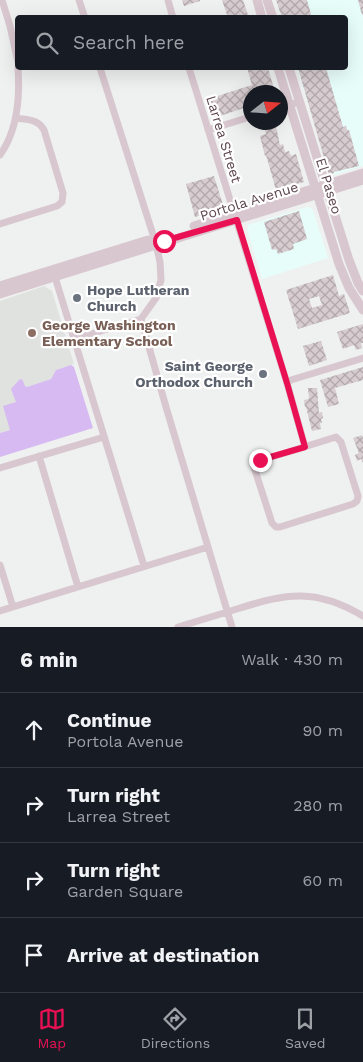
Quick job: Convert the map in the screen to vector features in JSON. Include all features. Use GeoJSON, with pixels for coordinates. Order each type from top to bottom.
{"type":"FeatureCollection","features":[{"type":"Feature","properties":{"kind":"street"},"geometry":{"type":"LineString","coordinates":[[2,0],[15,48]]}},
{"type":"Feature","properties":{"kind":"street"},"geometry":{"type":"LineString","coordinates":[[79,0],[84,15]]}},
{"type":"Feature","properties":{"kind":"street"},"geometry":{"type":"LineString","coordinates":[[168,0],[172,15]]}},
{"type":"Feature","properties":{"kind":"street"},"geometry":{"type":"LineString","coordinates":[[257,0],[261,15]]}},
{"type":"Feature","properties":{"kind":"street"},"geometry":{"type":"LineString","coordinates":[[267,0],[272,15]]}},
{"type":"Feature","properties":{"kind":"street"},"geometry":{"type":"LineString","coordinates":[[0,155],[10,137],[16,118],[19,87],[18,70]]}},
{"type":"Feature","properties":{"kind":"street"},"geometry":{"type":"LineString","coordinates":[[74,339],[141,319],[156,298],[161,280],[160,262],[155,241],[101,70]]}},
{"type":"Feature","properties":{"kind":"street","name":"Larrea Street"},"geometry":{"type":"LineString","coordinates":[[190,70],[287,383],[305,447]]}},
{"type":"Feature","properties":{"kind":"street","name":"El Paseo"},"geometry":{"type":"LineString","coordinates":[[278,70],[281,85]]}},
{"type":"Feature","properties":{"kind":"street","name":"El Paseo"},"geometry":{"type":"LineString","coordinates":[[289,70],[321,171],[323,212],[339,264],[349,288],[363,310]]}},
{"type":"Feature","properties":{"kind":"street"},"geometry":{"type":"LineString","coordinates":[[288,105],[300,102]]}},
{"type":"Feature","properties":{"kind":"street","name":"El Paseo"},"geometry":{"type":"LineString","coordinates":[[288,113],[361,287]]}},
{"type":"Feature","properties":{"kind":"street"},"geometry":{"type":"LineString","coordinates":[[0,224],[57,206],[62,202],[63,193],[41,124],[36,121],[16,118]]}},
{"type":"Feature","properties":{"kind":"street"},"geometry":{"type":"LineString","coordinates":[[208,130],[243,119]]}},
{"type":"Feature","properties":{"kind":"street","name":"Portola Avenue"},"geometry":{"type":"LineString","coordinates":[[0,286],[198,230],[362,177]]}},
{"type":"Feature","properties":{"kind":"street","name":"Portola Avenue"},"geometry":{"type":"LineString","coordinates":[[236,217],[282,206],[321,189]]}},
{"type":"Feature","properties":{"kind":"street","name":"Portola Avenue"},"geometry":{"type":"LineString","coordinates":[[0,294],[55,277],[155,241]]}},
{"type":"Feature","properties":{"kind":"street"},"geometry":{"type":"LineString","coordinates":[[339,264],[346,267],[352,278],[361,287]]}},
{"type":"Feature","properties":{"kind":"street"},"geometry":{"type":"LineString","coordinates":[[55,277],[144,566]]}},
{"type":"Feature","properties":{"kind":"street"},"geometry":{"type":"LineString","coordinates":[[141,319],[232,627]]}},
{"type":"Feature","properties":{"kind":"street"},"geometry":{"type":"LineString","coordinates":[[287,383],[291,380],[363,358]]}},
{"type":"Feature","properties":{"kind":"street"},"geometry":{"type":"LineString","coordinates":[[0,468],[104,437]]}},
{"type":"Feature","properties":{"kind":"street"},"geometry":{"type":"LineString","coordinates":[[336,437],[341,442],[358,496],[357,501],[353,504],[276,527],[272,523],[254,467],[256,462],[305,447],[336,437]]}},
{"type":"Feature","properties":{"kind":"street"},"geometry":{"type":"LineString","coordinates":[[38,456],[78,587]]}},
{"type":"Feature","properties":{"kind":"street"},"geometry":{"type":"LineString","coordinates":[[0,611],[208,547]]}},
{"type":"Feature","properties":{"kind":"street"},"geometry":{"type":"LineString","coordinates":[[0,565],[13,607]]}},
{"type":"Feature","properties":{"kind":"street"},"geometry":{"type":"LineString","coordinates":[[178,627],[262,601],[296,595],[335,602],[363,616]]}},
{"type":"Feature","properties":{"kind":"shaded area"},"geometry":{"type":"Polygon","coordinates":[[[276,0],[363,0],[363,166],[334,175],[330,174],[298,70],[348,70],[348,15],[280,15],[276,0]]]}},
{"type":"Feature","properties":{"kind":"shaded area"},"geometry":{"type":"Polygon","coordinates":[[[307,207],[313,210],[328,258],[262,279],[247,230],[248,225],[307,207]]]}},
{"type":"Feature","properties":{"kind":"shaded area","name":"George Washington Elementary School"},"geometry":{"type":"Polygon","coordinates":[[[44,286],[52,291],[74,364],[56,370],[51,379],[25,386],[16,403],[10,430],[0,433],[0,301],[44,286]]]}},
{"type":"Feature","properties":{"kind":"shaded area"},"geometry":{"type":"Polygon","coordinates":[[[71,365],[74,367],[93,428],[0,457],[0,433],[10,430],[3,406],[16,402],[11,389],[22,379],[27,387],[51,379],[56,370],[71,365]]]}},
{"type":"Feature","properties":{"kind":"building"},"geometry":{"type":"Polygon","coordinates":[[[182,0],[200,0],[200,1],[184,6],[182,0]]]}},
{"type":"Feature","properties":{"kind":"building"},"geometry":{"type":"Polygon","coordinates":[[[222,0],[243,0],[248,15],[227,15],[222,0]]]}},
{"type":"Feature","properties":{"kind":"building"},"geometry":{"type":"Polygon","coordinates":[[[276,0],[307,0],[311,15],[281,15],[276,0]]]}},
{"type":"Feature","properties":{"kind":"building"},"geometry":{"type":"Polygon","coordinates":[[[358,0],[363,0],[362,15],[358,0]]]}},
{"type":"Feature","properties":{"kind":"building"},"geometry":{"type":"Polygon","coordinates":[[[248,70],[269,70],[273,85],[252,85],[248,70]]]}},
{"type":"Feature","properties":{"kind":"building"},"geometry":{"type":"Polygon","coordinates":[[[299,70],[327,70],[343,127],[346,126],[347,130],[349,130],[359,166],[329,175],[299,70]]]}},
{"type":"Feature","properties":{"kind":"building"},"geometry":{"type":"Polygon","coordinates":[[[243,88],[243,108],[214,118],[208,99],[243,88]]]}},
{"type":"Feature","properties":{"kind":"building"},"geometry":{"type":"Polygon","coordinates":[[[265,130],[277,130],[280,145],[283,144],[285,152],[289,151],[291,156],[296,154],[304,182],[276,190],[260,136],[266,134],[265,130]]]}},
{"type":"Feature","properties":{"kind":"building"},"geometry":{"type":"Polygon","coordinates":[[[214,176],[224,208],[195,217],[186,184],[214,176]]]}},
{"type":"Feature","properties":{"kind":"building"},"geometry":{"type":"Polygon","coordinates":[[[299,211],[307,239],[293,244],[294,249],[278,254],[276,249],[272,250],[264,222],[299,211]]]}},
{"type":"Feature","properties":{"kind":"building"},"geometry":{"type":"Polygon","coordinates":[[[333,275],[339,296],[344,294],[350,313],[298,329],[286,290],[333,275]],[[319,296],[309,299],[312,308],[322,305],[319,296]]]}},
{"type":"Feature","properties":{"kind":"building"},"geometry":{"type":"Polygon","coordinates":[[[363,324],[362,348],[356,350],[354,345],[343,349],[337,332],[363,324]]]}},
{"type":"Feature","properties":{"kind":"building"},"geometry":{"type":"Polygon","coordinates":[[[321,341],[327,360],[309,366],[303,346],[321,341]]]}},
{"type":"Feature","properties":{"kind":"building"},"geometry":{"type":"Polygon","coordinates":[[[363,367],[363,380],[335,388],[339,404],[328,407],[320,380],[363,367]]]}},
{"type":"Feature","properties":{"kind":"building"},"geometry":{"type":"Polygon","coordinates":[[[308,388],[317,388],[319,413],[322,412],[323,418],[321,419],[322,423],[320,423],[321,429],[312,431],[304,400],[309,399],[308,388]]]}},
{"type":"Feature","properties":{"kind":"building"},"geometry":{"type":"Polygon","coordinates":[[[362,435],[363,463],[361,459],[357,461],[355,455],[359,453],[353,438],[362,435]]]}},
{"type":"Feature","properties":{"kind":"place","name":"Hope Lutheran Church"},"geometry":{"type":"Point","coordinates":[77,298]}},
{"type":"Feature","properties":{"kind":"place","name":"George Washington Elementary School"},"geometry":{"type":"Point","coordinates":[32,333]}},
{"type":"Feature","properties":{"kind":"place","name":"Saint George Orthodox Church"},"geometry":{"type":"Point","coordinates":[263,374]}},
{"type":"Feature","properties":{"kind":"route"},"geometry":{"type":"LineString","coordinates":[[164,241],[237,220],[305,447],[260,460]]}}]}
